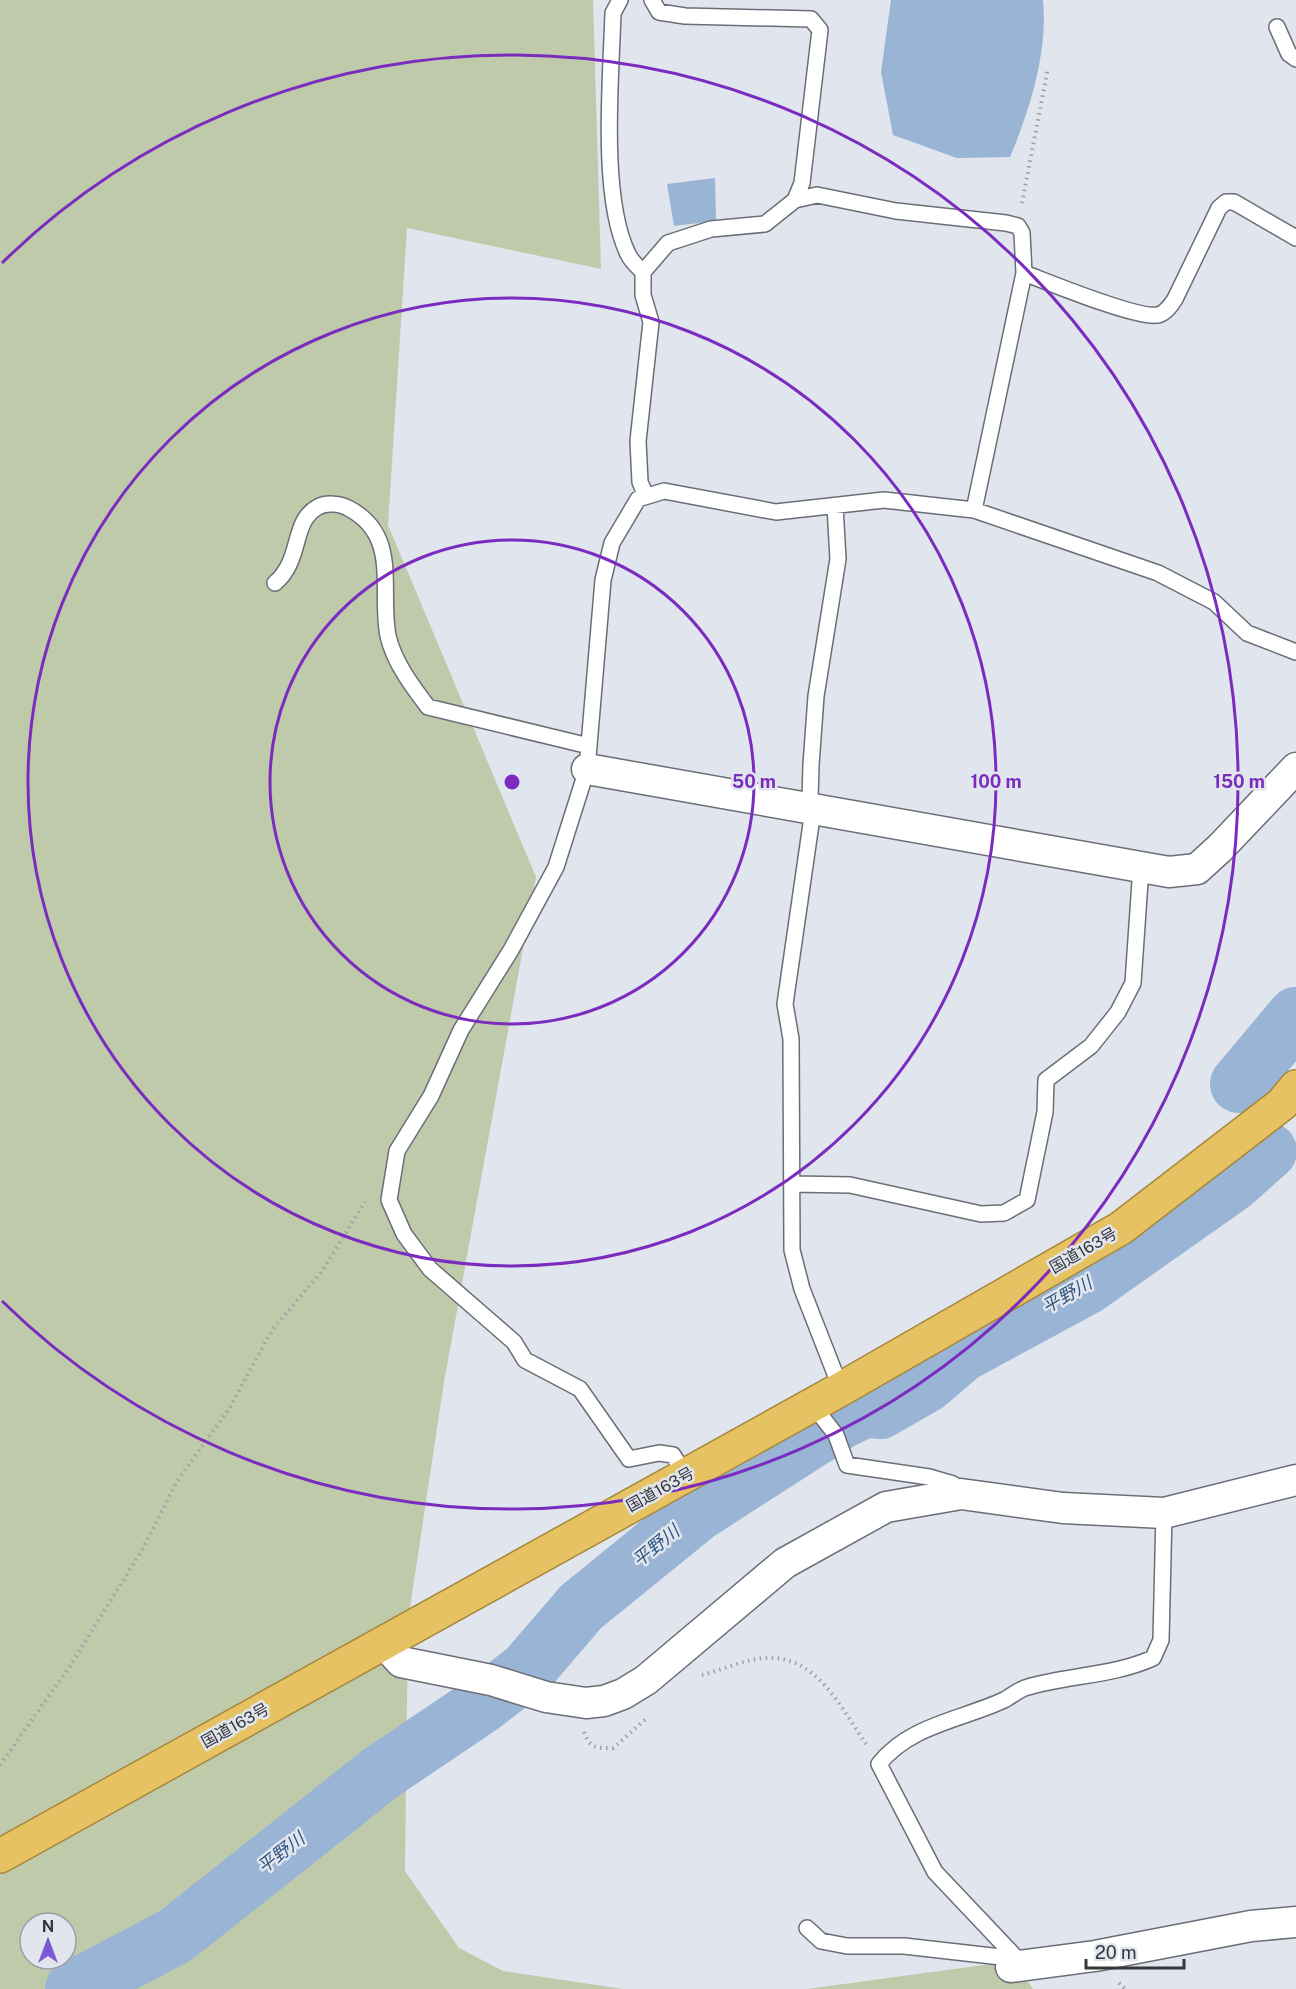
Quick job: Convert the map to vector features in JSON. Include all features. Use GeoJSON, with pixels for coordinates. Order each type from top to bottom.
{"type":"FeatureCollection","features":[{"type":"Feature","properties":{"kind":"highway","name":"国道163号"},"geometry":{"type":"LineString","coordinates":[[0,1856],[685,1475],[819,1412],[841,1389],[1121,1228],[1282,1104],[1296,1087]]}},
{"type":"Feature","properties":{"kind":"street"},"geometry":{"type":"LineString","coordinates":[[588,757],[813,810],[1169,872],[1197,869],[1296,768]]}},
{"type":"Feature","properties":{"kind":"street"},"geometry":{"type":"LineString","coordinates":[[384,1643],[401,1662],[492,1680],[538,1694],[572,1701],[604,1701],[623,1694],[646,1680],[785,1563],[862,1519],[898,1504],[961,1494],[1063,1508],[1164,1513],[1296,1480]]}},
{"type":"Feature","properties":{"kind":"street"},"geometry":{"type":"LineString","coordinates":[[1017,1966],[1095,1956],[1251,1926],[1296,1922]]}},
{"type":"Feature","properties":{"kind":"lane"},"geometry":{"type":"LineString","coordinates":[[620,0],[614,13],[610,104],[612,182],[615,212],[628,256],[643,272]]}},
{"type":"Feature","properties":{"kind":"lane"},"geometry":{"type":"LineString","coordinates":[[652,0],[659,12],[685,16],[811,19],[820,30],[802,183],[795,200]]}},
{"type":"Feature","properties":{"kind":"lane"},"geometry":{"type":"LineString","coordinates":[[1277,27],[1289,54],[1296,59]]}},
{"type":"Feature","properties":{"kind":"lane"},"geometry":{"type":"LineString","coordinates":[[646,496],[640,482],[638,441],[651,322],[643,295],[643,272],[668,243],[711,229],[765,224],[795,200],[817,195],[896,211],[1018,226],[1022,232],[1024,273],[974,510]]}},
{"type":"Feature","properties":{"kind":"lane"},"geometry":{"type":"LineString","coordinates":[[1024,273],[1131,310],[1160,315],[1175,299],[1219,208],[1226,202],[1234,202],[1296,238]]}},
{"type":"Feature","properties":{"kind":"lane"},"geometry":{"type":"LineString","coordinates":[[685,1475],[673,1455],[659,1453],[628,1459],[580,1389],[525,1360],[514,1342],[430,1269],[404,1234],[390,1200],[398,1150],[431,1096],[461,1030],[511,950],[556,867],[588,757],[603,580],[612,543],[638,499],[664,491],[776,512],[884,500],[974,510],[1158,573],[1214,602],[1247,633],[1296,652]]}},
{"type":"Feature","properties":{"kind":"lane"},"geometry":{"type":"LineString","coordinates":[[275,584],[287,573],[296,551],[300,524],[318,506],[342,504],[359,513],[374,532],[384,554],[388,636],[402,669],[428,707],[588,757]]}},
{"type":"Feature","properties":{"kind":"lane"},"geometry":{"type":"LineString","coordinates":[[835,506],[838,559],[816,696],[810,799],[813,810],[785,1004],[791,1039],[792,1250],[802,1289],[841,1389]]}},
{"type":"Feature","properties":{"kind":"lane"},"geometry":{"type":"LineString","coordinates":[[793,1184],[850,1185],[981,1214],[1004,1213],[1027,1200],[1045,1112],[1046,1080],[1091,1046],[1118,1012],[1133,983],[1141,867]]}},
{"type":"Feature","properties":{"kind":"lane"},"geometry":{"type":"LineString","coordinates":[[819,1412],[836,1435],[847,1465],[929,1477],[953,1484],[961,1494]]}},
{"type":"Feature","properties":{"kind":"lane"},"geometry":{"type":"LineString","coordinates":[[1017,1966],[935,1872],[879,1764],[892,1748],[913,1735],[1003,1700],[1026,1688],[1118,1670],[1153,1658],[1161,1640],[1164,1513]]}},
{"type":"Feature","properties":{"kind":"lane"},"geometry":{"type":"LineString","coordinates":[[807,1928],[821,1941],[847,1947],[904,1946],[1001,1957],[1017,1966]]}},
{"type":"Feature","properties":{"kind":"path"},"geometry":{"type":"LineString","coordinates":[[1018,226],[1048,68]]}},
{"type":"Feature","properties":{"kind":"path"},"geometry":{"type":"LineString","coordinates":[[0,1765],[70,1666],[142,1550],[177,1481],[229,1409],[272,1330],[322,1271],[366,1201]]}},
{"type":"Feature","properties":{"kind":"path"},"geometry":{"type":"LineString","coordinates":[[699,1676],[764,1658],[789,1658],[816,1675],[879,1764]]}},
{"type":"Feature","properties":{"kind":"path"},"geometry":{"type":"LineString","coordinates":[[572,1701],[588,1743],[595,1748],[614,1748],[650,1717]]}},
{"type":"Feature","properties":{"kind":"green space"},"geometry":{"type":"Polygon","coordinates":[[[0,0],[593,0],[601,269],[407,228],[388,525],[536,877],[444,1382],[408,1621],[405,1871],[459,1948],[503,1971],[623,1989],[0,1989],[0,0]]]}},
{"type":"Feature","properties":{"kind":"green space"},"geometry":{"type":"Polygon","coordinates":[[[991,1964],[1029,1983],[1033,1989],[807,1989],[991,1964]]]}},
{"type":"Feature","properties":{"kind":"water"},"geometry":{"type":"Polygon","coordinates":[[[891,0],[1043,0],[1043,40],[1036,80],[1010,157],[957,158],[893,135],[881,72],[891,0]]]}},
{"type":"Feature","properties":{"kind":"water"},"geometry":{"type":"Polygon","coordinates":[[[715,178],[716,221],[674,226],[667,184],[715,178]]]}},
{"type":"Feature","properties":{"kind":"waterway","name":"平野川"},"geometry":{"type":"LineString","coordinates":[[1239,1084],[1296,1016]]}},
{"type":"Feature","properties":{"kind":"waterway","name":"平野川"},"geometry":{"type":"LineString","coordinates":[[74,1989],[175,1936],[382,1772],[480,1706],[527,1670],[581,1607],[698,1512],[841,1420],[866,1408],[880,1410],[927,1383],[962,1353],[1086,1286],[1232,1183],[1268,1151]]}}]}
